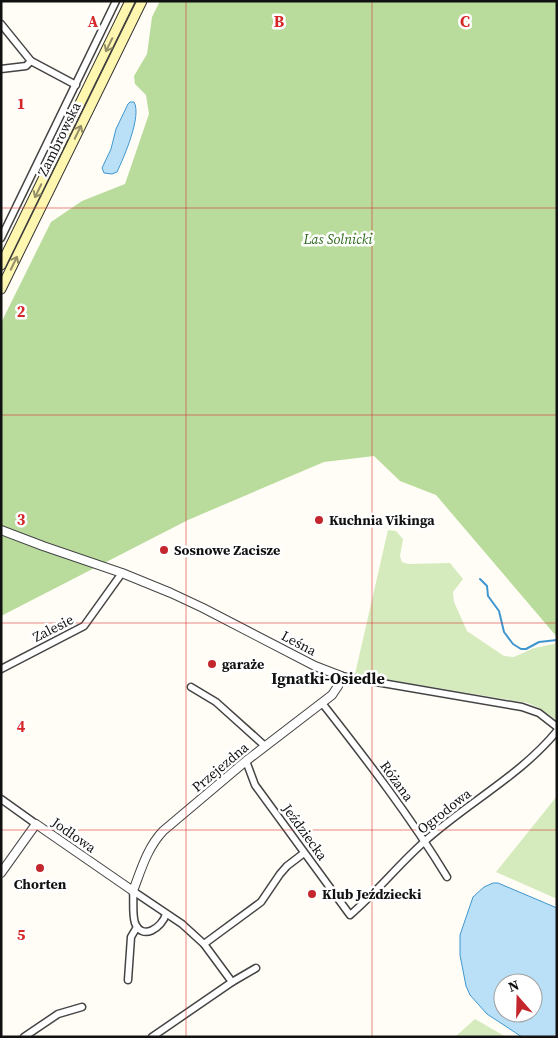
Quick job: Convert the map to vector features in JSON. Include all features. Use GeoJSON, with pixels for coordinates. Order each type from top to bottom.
{"type":"FeatureCollection","features":[{"type":"Feature","properties":{"kind":"main road","name":"Zambrowska"},"geometry":{"type":"LineString","coordinates":[[1,265],[130,1]]}},
{"type":"Feature","properties":{"kind":"main road","name":"Zambrowska"},"geometry":{"type":"LineString","coordinates":[[1,290],[142,1]]}},
{"type":"Feature","properties":{"kind":"street","name":"Zambrowska"},"geometry":{"type":"LineString","coordinates":[[1,238],[116,1]]}},
{"type":"Feature","properties":{"kind":"street"},"geometry":{"type":"LineString","coordinates":[[1,24],[31,61],[76,85]]}},
{"type":"Feature","properties":{"kind":"street"},"geometry":{"type":"LineString","coordinates":[[1,69],[26,66],[31,61]]}},
{"type":"Feature","properties":{"kind":"street","name":"Leśna"},"geometry":{"type":"LineString","coordinates":[[1,530],[122,573],[195,604],[315,666],[342,676],[522,708],[539,714],[557,727]]}},
{"type":"Feature","properties":{"kind":"street","name":"Zalesie"},"geometry":{"type":"LineString","coordinates":[[1,669],[84,626],[122,573]]}},
{"type":"Feature","properties":{"kind":"street","name":"Przejezdna"},"geometry":{"type":"LineString","coordinates":[[133,891],[146,857],[156,838],[246,761],[322,702],[336,689],[342,676]]}},
{"type":"Feature","properties":{"kind":"street"},"geometry":{"type":"LineString","coordinates":[[191,687],[216,702],[265,746]]}},
{"type":"Feature","properties":{"kind":"street","name":"Różana"},"geometry":{"type":"LineString","coordinates":[[322,702],[388,789],[425,841],[447,877]]}},
{"type":"Feature","properties":{"kind":"street","name":"Ogrodowa"},"geometry":{"type":"LineString","coordinates":[[350,915],[373,895],[425,841],[530,760],[557,731]]}},
{"type":"Feature","properties":{"kind":"street","name":"Jeździecka"},"geometry":{"type":"LineString","coordinates":[[246,761],[255,786],[350,915]]}},
{"type":"Feature","properties":{"kind":"street","name":"Jodłowa"},"geometry":{"type":"LineString","coordinates":[[1,799],[182,924],[204,944]]}},
{"type":"Feature","properties":{"kind":"street"},"geometry":{"type":"LineString","coordinates":[[1,873],[36,824]]}},
{"type":"Feature","properties":{"kind":"street"},"geometry":{"type":"LineString","coordinates":[[232,982],[204,944],[261,902],[287,866],[304,853]]}},
{"type":"Feature","properties":{"kind":"street"},"geometry":{"type":"LineString","coordinates":[[133,891],[135,922],[143,930],[149,932],[161,926],[166,914]]}},
{"type":"Feature","properties":{"kind":"street"},"geometry":{"type":"LineString","coordinates":[[128,980],[131,937],[138,926]]}},
{"type":"Feature","properties":{"kind":"street"},"geometry":{"type":"LineString","coordinates":[[152,1037],[232,982],[256,968]]}},
{"type":"Feature","properties":{"kind":"street"},"geometry":{"type":"LineString","coordinates":[[24,1037],[58,1014],[82,1007]]}},
{"type":"Feature","properties":{"kind":"green space","name":"Las Solnicki"},"geometry":{"type":"Polygon","coordinates":[[[160,1],[557,1],[557,637],[436,495],[400,481],[374,456],[324,462],[188,520],[1,616],[1,323],[51,222],[82,201],[125,184],[149,114],[146,95],[135,84],[134,76],[147,54],[152,17],[160,1]]]}},
{"type":"Feature","properties":{"kind":"green space"},"geometry":{"type":"Polygon","coordinates":[[[388,530],[396,531],[403,539],[400,556],[402,562],[408,564],[450,563],[463,579],[453,592],[454,602],[467,631],[504,656],[514,657],[534,648],[554,644],[557,641],[557,721],[541,709],[528,703],[355,674],[388,530]]]}},
{"type":"Feature","properties":{"kind":"green space"},"geometry":{"type":"Polygon","coordinates":[[[557,796],[557,899],[496,872],[557,796]]]}},
{"type":"Feature","properties":{"kind":"green space"},"geometry":{"type":"Polygon","coordinates":[[[475,1019],[506,1037],[455,1037],[475,1019]]]}},
{"type":"Feature","properties":{"kind":"water"},"geometry":{"type":"Polygon","coordinates":[[[130,102],[134,102],[136,117],[128,147],[117,172],[112,174],[104,173],[102,168],[111,149],[116,129],[130,102]]]}},
{"type":"Feature","properties":{"kind":"water"},"geometry":{"type":"Polygon","coordinates":[[[498,883],[557,908],[557,1037],[522,1037],[501,1023],[543,1023],[543,973],[493,973],[493,1018],[470,995],[466,986],[460,955],[460,935],[473,897],[484,887],[498,883]]]}},
{"type":"Feature","properties":{"kind":"waterway"},"geometry":{"type":"LineString","coordinates":[[480,579],[487,586],[488,596],[499,611],[504,632],[513,644],[521,649],[526,649],[539,642],[557,640]]}},
{"type":"Feature","properties":{"kind":"place","name":"Kuchnia Vikinga"},"geometry":{"type":"Point","coordinates":[319,520]}},
{"type":"Feature","properties":{"kind":"place","name":"Sosnowe Zacisze"},"geometry":{"type":"Point","coordinates":[164,550]}},
{"type":"Feature","properties":{"kind":"place","name":"garaże"},"geometry":{"type":"Point","coordinates":[212,664]}},
{"type":"Feature","properties":{"kind":"place","name":"Chorten"},"geometry":{"type":"Point","coordinates":[40,868]}},
{"type":"Feature","properties":{"kind":"place","name":"Klub Jeździecki"},"geometry":{"type":"Point","coordinates":[312,894]}},
{"type":"Feature","properties":{"kind":"district","name":"Ignatki-Osiedle"},"geometry":{"type":"Point","coordinates":[328,678]}}]}
